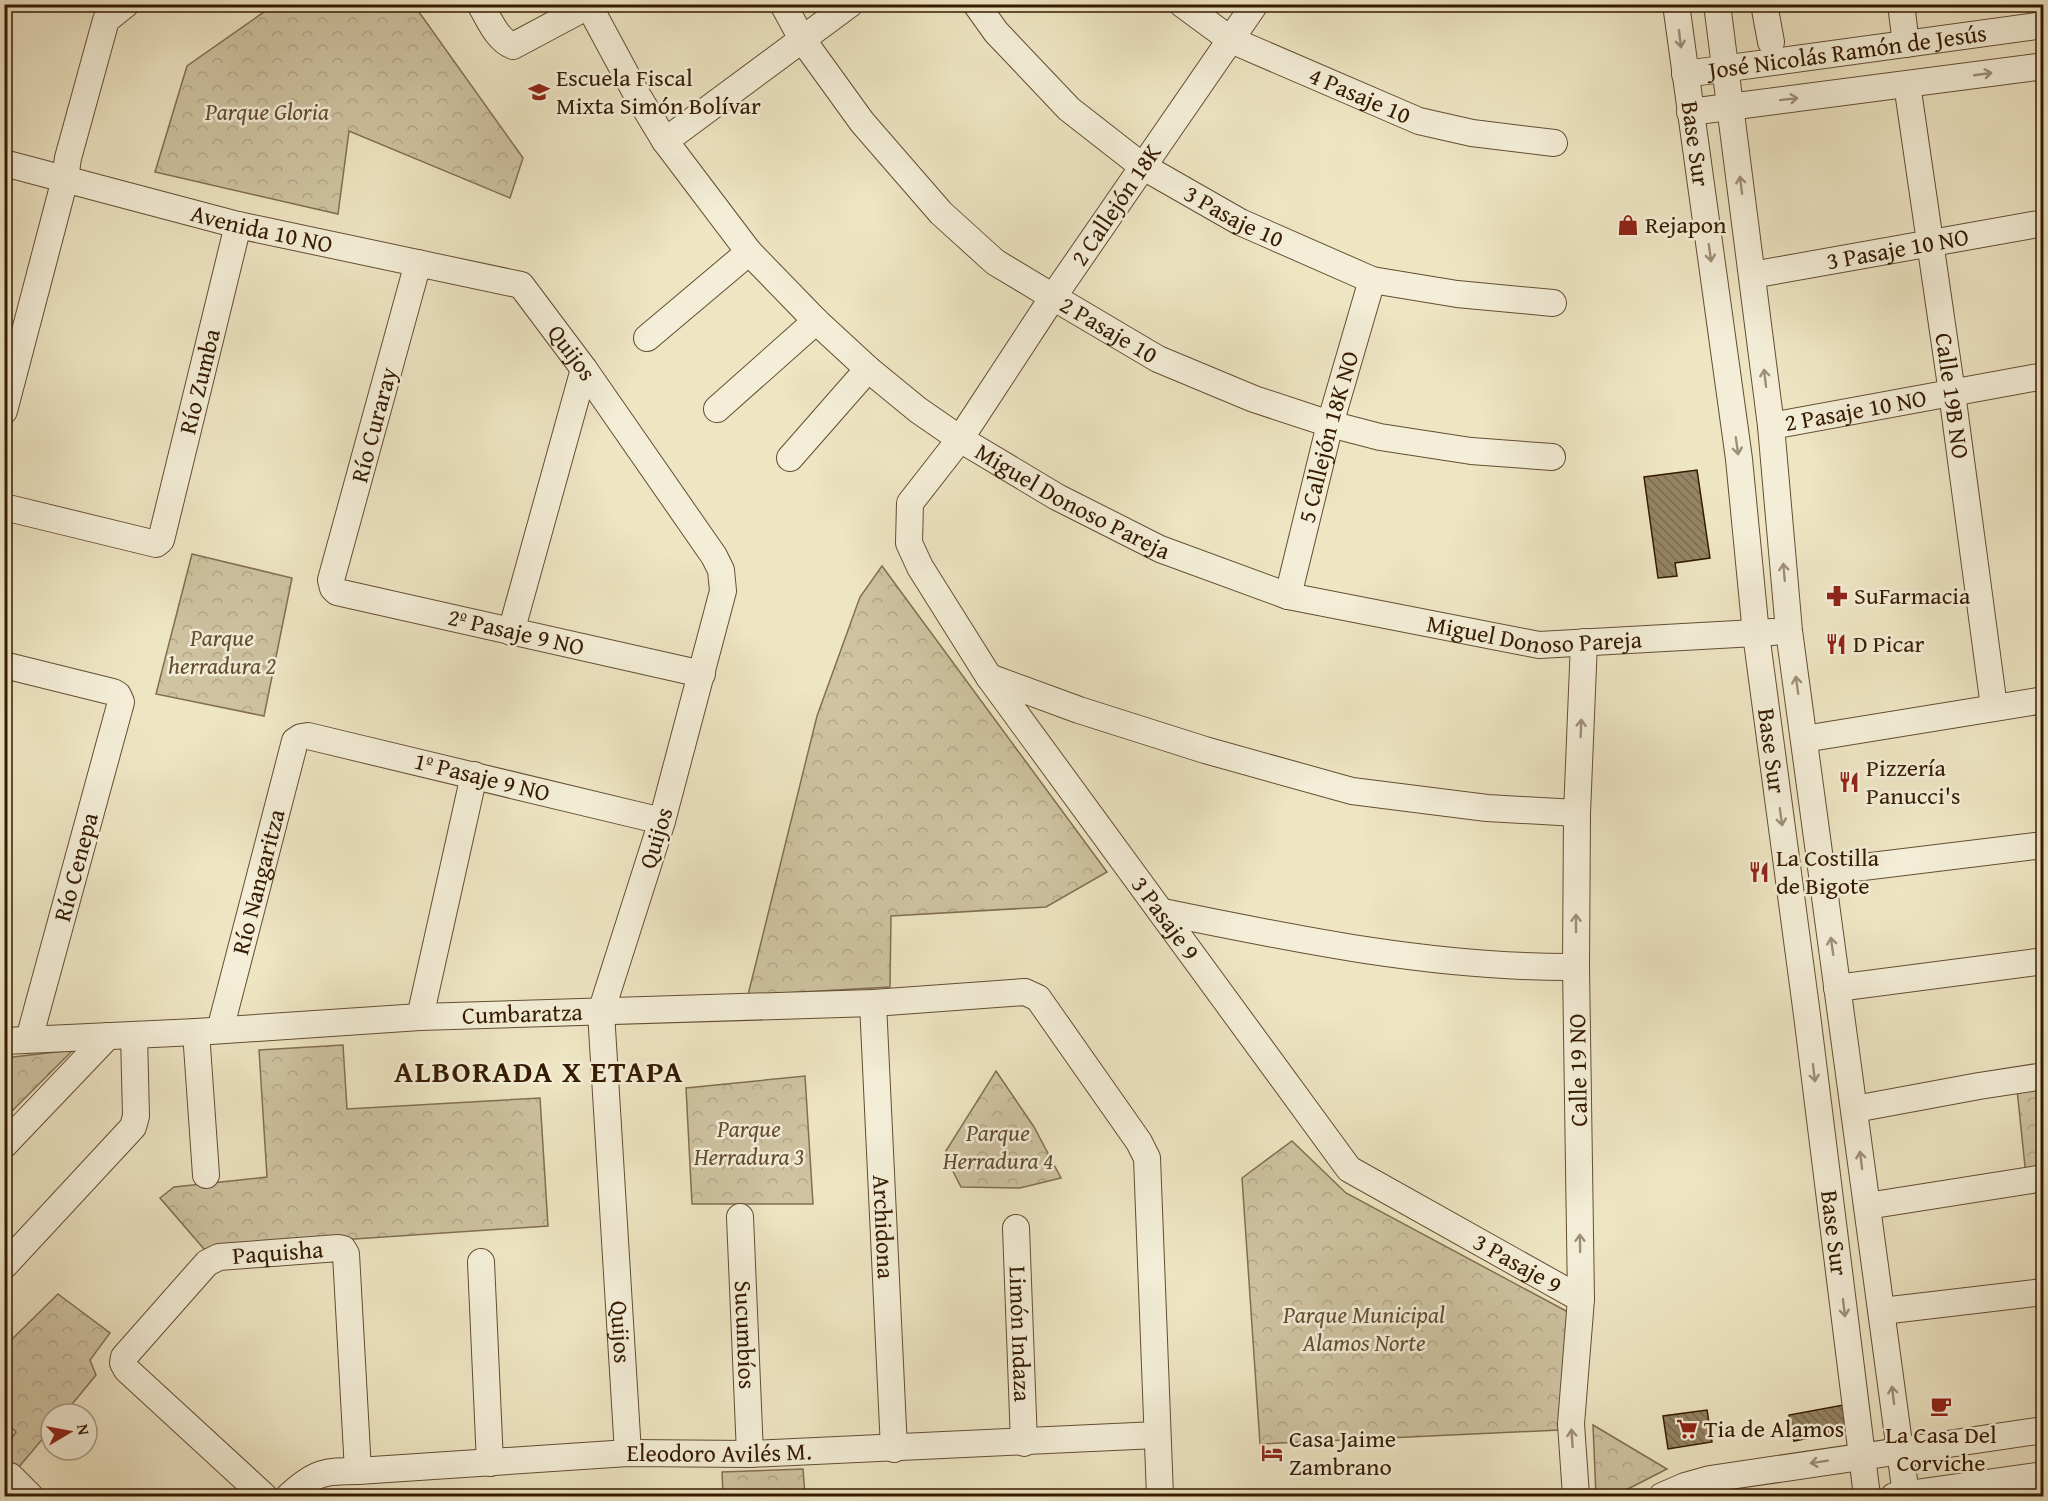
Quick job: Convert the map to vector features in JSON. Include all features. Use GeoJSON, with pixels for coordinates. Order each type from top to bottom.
{"type":"FeatureCollection","features":[{"type":"Feature","properties":{"kind":"street"},"geometry":{"type":"LineString","coordinates":[[4,411],[65,179],[68,158],[106,20],[126,4]]}},
{"type":"Feature","properties":{"kind":"street"},"geometry":{"type":"LineString","coordinates":[[480,4],[505,43],[513,46],[588,5]]}},
{"type":"Feature","properties":{"kind":"street","name":"2 Pasaje 10"},"geometry":{"type":"LineString","coordinates":[[783,4],[802,39],[862,122],[941,213],[995,262],[1158,359],[1254,399],[1330,424],[1380,437],[1472,451],[1552,457]]}},
{"type":"Feature","properties":{"kind":"street"},"geometry":{"type":"LineString","coordinates":[[665,141],[850,4]]}},
{"type":"Feature","properties":{"kind":"street","name":"3 Pasaje 10"},"geometry":{"type":"LineString","coordinates":[[976,4],[996,32],[1069,109],[1142,166],[1240,222],[1372,280],[1457,294],[1553,303]]}},
{"type":"Feature","properties":{"kind":"street","name":"4 Pasaje 10"},"geometry":{"type":"LineString","coordinates":[[1182,4],[1231,40],[1419,121],[1472,133],[1554,143]]}},
{"type":"Feature","properties":{"kind":"street","name":"2 Callejón 18K"},"geometry":{"type":"LineString","coordinates":[[960,439],[1053,297],[1255,4]]}},
{"type":"Feature","properties":{"kind":"street","name":"Base Sur"},"geometry":{"type":"LineString","coordinates":[[1676,4],[1739,459],[1756,634],[1863,1456],[1866,1497]]}},
{"type":"Feature","properties":{"kind":"street","name":"Base Sur"},"geometry":{"type":"LineString","coordinates":[[1718,4],[1771,426],[1789,631],[1901,1452],[1900,1496]]}},
{"type":"Feature","properties":{"kind":"street"},"geometry":{"type":"LineString","coordinates":[[1764,4],[1771,42]]}},
{"type":"Feature","properties":{"kind":"street"},"geometry":{"type":"LineString","coordinates":[[1901,4],[1906,44]]}},
{"type":"Feature","properties":{"kind":"street","name":"Miguel Donoso Pareja"},"geometry":{"type":"LineString","coordinates":[[588,5],[665,141],[749,252],[816,321],[868,369],[918,410],[960,439],[1057,497],[1160,549],[1288,596],[1539,645],[1789,631]]}},
{"type":"Feature","properties":{"kind":"street","name":"José Nicolás Ramón de Jesús"},"geometry":{"type":"LineString","coordinates":[[1685,74],[2043,25]]}},
{"type":"Feature","properties":{"kind":"street","name":"José Nicolás Ramón de Jesús"},"geometry":{"type":"LineString","coordinates":[[1690,112],[2043,66]]}},
{"type":"Feature","properties":{"kind":"street","name":"Calle 19B NO"},"geometry":{"type":"LineString","coordinates":[[1908,84],[1994,707]]}},
{"type":"Feature","properties":{"kind":"street","name":"Avenida 10 NO"},"geometry":{"type":"LineString","coordinates":[[4,163],[238,225],[521,285]]}},
{"type":"Feature","properties":{"kind":"street","name":"3 Pasaje 10 NO"},"geometry":{"type":"LineString","coordinates":[[1752,275],[2043,223]]}},
{"type":"Feature","properties":{"kind":"street","name":"Río Zumba"},"geometry":{"type":"LineString","coordinates":[[4,507],[156,544],[161,540],[238,225]]}},
{"type":"Feature","properties":{"kind":"street"},"geometry":{"type":"LineString","coordinates":[[647,338],[749,252]]}},
{"type":"Feature","properties":{"kind":"street","name":"Río Curaray"},"geometry":{"type":"LineString","coordinates":[[333,588],[331,580],[418,263]]}},
{"type":"Feature","properties":{"kind":"street","name":"5 Callejón 18K NO"},"geometry":{"type":"LineString","coordinates":[[1288,596],[1330,424],[1372,280]]}},
{"type":"Feature","properties":{"kind":"street","name":"Quijos"},"geometry":{"type":"LineString","coordinates":[[521,285],[584,369],[714,556],[721,570],[723,591],[662,821],[601,1012],[628,1453]]}},
{"type":"Feature","properties":{"kind":"street"},"geometry":{"type":"LineString","coordinates":[[717,409],[816,321]]}},
{"type":"Feature","properties":{"kind":"street"},"geometry":{"type":"LineString","coordinates":[[511,632],[584,369]]}},
{"type":"Feature","properties":{"kind":"street"},"geometry":{"type":"LineString","coordinates":[[790,458],[868,369]]}},
{"type":"Feature","properties":{"kind":"street","name":"2 Pasaje 10 NO"},"geometry":{"type":"LineString","coordinates":[[1771,426],[2043,376]]}},
{"type":"Feature","properties":{"kind":"street","name":"3 Pasaje 9"},"geometry":{"type":"LineString","coordinates":[[960,439],[910,503],[909,543],[920,567],[989,676],[1349,1169],[1581,1299]]}},
{"type":"Feature","properties":{"kind":"street","name":"2º Pasaje 9 NO"},"geometry":{"type":"LineString","coordinates":[[333,588],[338,592],[702,674]]}},
{"type":"Feature","properties":{"kind":"street","name":"Calle 19 NO"},"geometry":{"type":"LineString","coordinates":[[1576,1497],[1571,1424],[1581,1299],[1576,967],[1577,813],[1584,642]]}},
{"type":"Feature","properties":{"kind":"street","name":"Río Cenepa"},"geometry":{"type":"LineString","coordinates":[[4,665],[113,692],[118,695],[121,702],[17,1040]]}},
{"type":"Feature","properties":{"kind":"street"},"geometry":{"type":"LineString","coordinates":[[989,676],[1079,710],[1205,750],[1352,791],[1487,808],[1577,813]]}},
{"type":"Feature","properties":{"kind":"street"},"geometry":{"type":"LineString","coordinates":[[1804,739],[2043,700]]}},
{"type":"Feature","properties":{"kind":"street","name":"1º Pasaje 9 NO"},"geometry":{"type":"LineString","coordinates":[[301,737],[308,736],[662,821]]}},
{"type":"Feature","properties":{"kind":"street","name":"Río Nangaritza"},"geometry":{"type":"LineString","coordinates":[[206,1175],[208,1031],[295,741],[301,737]]}},
{"type":"Feature","properties":{"kind":"street"},"geometry":{"type":"LineString","coordinates":[[420,1017],[474,775]]}},
{"type":"Feature","properties":{"kind":"street"},"geometry":{"type":"LineString","coordinates":[[1822,872],[2043,845]]}},
{"type":"Feature","properties":{"kind":"street"},"geometry":{"type":"LineString","coordinates":[[1163,912],[1341,947],[1467,963],[1576,967]]}},
{"type":"Feature","properties":{"kind":"street"},"geometry":{"type":"LineString","coordinates":[[1837,988],[2043,961]]}},
{"type":"Feature","properties":{"kind":"street","name":"Cumbaratza"},"geometry":{"type":"LineString","coordinates":[[17,1040],[208,1031],[420,1017],[873,1003],[1025,992],[1038,998],[1148,1158],[1158,1435]]}},
{"type":"Feature","properties":{"kind":"street","name":"Archidona"},"geometry":{"type":"LineString","coordinates":[[873,1003],[894,1449]]}},
{"type":"Feature","properties":{"kind":"street"},"geometry":{"type":"LineString","coordinates":[[4,1266],[133,1127],[136,1116],[134,1035]]}},
{"type":"Feature","properties":{"kind":"street"},"geometry":{"type":"LineString","coordinates":[[4,1145],[108,1036]]}},
{"type":"Feature","properties":{"kind":"street"},"geometry":{"type":"LineString","coordinates":[[1855,1109],[1979,1086],[2043,1077]]}},
{"type":"Feature","properties":{"kind":"street"},"geometry":{"type":"LineString","coordinates":[[1867,1206],[2043,1178]]}},
{"type":"Feature","properties":{"kind":"street","name":"Sucumbíos"},"geometry":{"type":"LineString","coordinates":[[740,1217],[750,1454]]}},
{"type":"Feature","properties":{"kind":"street","name":"Limón Indaza"},"geometry":{"type":"LineString","coordinates":[[1016,1228],[1023,1443]]}},
{"type":"Feature","properties":{"kind":"street","name":"Paquisha"},"geometry":{"type":"LineString","coordinates":[[264,1497],[123,1364],[124,1357],[207,1263],[219,1257],[343,1249],[346,1254],[358,1471]]}},
{"type":"Feature","properties":{"kind":"street"},"geometry":{"type":"LineString","coordinates":[[481,1262],[490,1463]]}},
{"type":"Feature","properties":{"kind":"street"},"geometry":{"type":"LineString","coordinates":[[1882,1311],[2043,1292]]}},
{"type":"Feature","properties":{"kind":"street"},"geometry":{"type":"LineString","coordinates":[[1662,1497],[1684,1486],[1710,1479],[2043,1431]]}},
{"type":"Feature","properties":{"kind":"street"},"geometry":{"type":"LineString","coordinates":[[1158,1435],[1160,1497]]}},
{"type":"Feature","properties":{"kind":"street","name":"Eleodoro Avilés M."},"geometry":{"type":"LineString","coordinates":[[290,1497],[305,1482],[328,1471],[628,1453],[750,1454],[1158,1435]]}},
{"type":"Feature","properties":{"kind":"street"},"geometry":{"type":"LineString","coordinates":[[4,1475],[10,1476],[30,1497]]}},
{"type":"Feature","properties":{"kind":"street"},"geometry":{"type":"LineString","coordinates":[[1900,1496],[2043,1475]]}},
{"type":"Feature","properties":{"kind":"green space","name":"Parque Gloria"},"geometry":{"type":"Polygon","coordinates":[[[274,5],[414,5],[523,158],[510,198],[349,131],[338,214],[155,172],[187,66],[274,5]]]}},
{"type":"Feature","properties":{"kind":"green space","name":"Parque herradura 2"},"geometry":{"type":"Polygon","coordinates":[[[192,554],[292,578],[264,716],[156,694],[192,554]]]}},
{"type":"Feature","properties":{"kind":"green space"},"geometry":{"type":"Polygon","coordinates":[[[882,566],[1107,872],[1046,907],[891,916],[890,987],[748,995],[817,716],[860,597],[882,566]]]}},
{"type":"Feature","properties":{"kind":"green space"},"geometry":{"type":"Polygon","coordinates":[[[343,1045],[347,1109],[540,1098],[548,1226],[204,1249],[160,1198],[174,1187],[267,1177],[259,1050],[343,1045]]]}},
{"type":"Feature","properties":{"kind":"green space"},"geometry":{"type":"Polygon","coordinates":[[[73,1050],[5,1118],[5,1058],[73,1050]]]}},
{"type":"Feature","properties":{"kind":"green space","name":"Parque Herradura 4"},"geometry":{"type":"Polygon","coordinates":[[[996,1071],[1034,1127],[1061,1178],[1020,1188],[961,1187],[944,1154],[996,1071]]]}},
{"type":"Feature","properties":{"kind":"green space","name":"Parque Herradura 3"},"geometry":{"type":"Polygon","coordinates":[[[805,1076],[813,1204],[692,1204],[686,1088],[805,1076]]]}},
{"type":"Feature","properties":{"kind":"green space"},"geometry":{"type":"Polygon","coordinates":[[[2043,1078],[2043,1174],[2026,1176],[2016,1080],[2043,1078]]]}},
{"type":"Feature","properties":{"kind":"green space","name":"Parque Municipal Alamos Norte"},"geometry":{"type":"Polygon","coordinates":[[[1292,1141],[1346,1193],[1568,1312],[1559,1430],[1260,1444],[1242,1178],[1292,1141]]]}},
{"type":"Feature","properties":{"kind":"green space"},"geometry":{"type":"Polygon","coordinates":[[[58,1294],[110,1333],[90,1360],[96,1375],[74,1402],[39,1402],[39,1443],[18,1468],[5,1457],[5,1447],[16,1432],[5,1421],[5,1346],[58,1294]]]}},
{"type":"Feature","properties":{"kind":"green space"},"geometry":{"type":"Polygon","coordinates":[[[1593,1425],[1667,1469],[1618,1496],[1596,1496],[1593,1425]]]}},
{"type":"Feature","properties":{"kind":"green space"},"geometry":{"type":"Polygon","coordinates":[[[803,1469],[805,1496],[723,1496],[722,1472],[803,1469]]]}},
{"type":"Feature","properties":{"kind":"building"},"geometry":{"type":"Polygon","coordinates":[[[1697,470],[1710,558],[1675,563],[1677,576],[1658,578],[1644,477],[1697,470]]]}},
{"type":"Feature","properties":{"kind":"building"},"geometry":{"type":"Polygon","coordinates":[[[1843,1405],[1848,1430],[1794,1441],[1789,1415],[1843,1405]]]}},
{"type":"Feature","properties":{"kind":"building","name":"Tia de Alamos"},"geometry":{"type":"Polygon","coordinates":[[[1707,1410],[1712,1442],[1668,1449],[1663,1416],[1707,1410]]]}},
{"type":"Feature","properties":{"kind":"place","name":"Escuela Fiscal Mixta Simón Bolívar"},"geometry":{"type":"Point","coordinates":[539,92]}},
{"type":"Feature","properties":{"kind":"place","name":"Rejapon"},"geometry":{"type":"Point","coordinates":[1628,225]}},
{"type":"Feature","properties":{"kind":"place","name":"SuFarmacia"},"geometry":{"type":"Point","coordinates":[1837,596]}},
{"type":"Feature","properties":{"kind":"place","name":"D Picar"},"geometry":{"type":"Point","coordinates":[1836,644]}},
{"type":"Feature","properties":{"kind":"place","name":"Pizzería Panucci's"},"geometry":{"type":"Point","coordinates":[1849,782]}},
{"type":"Feature","properties":{"kind":"place","name":"La Costilla de Bigote"},"geometry":{"type":"Point","coordinates":[1759,872]}},
{"type":"Feature","properties":{"kind":"place","name":"La Casa Del Corviche"},"geometry":{"type":"Point","coordinates":[1941,1406]}},
{"type":"Feature","properties":{"kind":"place","name":"Tia de Alamos"},"geometry":{"type":"Point","coordinates":[1687,1429]}},
{"type":"Feature","properties":{"kind":"place","name":"Casa Jaime Zambrano"},"geometry":{"type":"Point","coordinates":[1272,1453]}},
{"type":"Feature","properties":{"kind":"district","name":"ALBORADA X ETAPA"},"geometry":{"type":"Point","coordinates":[539,1072]}}]}
